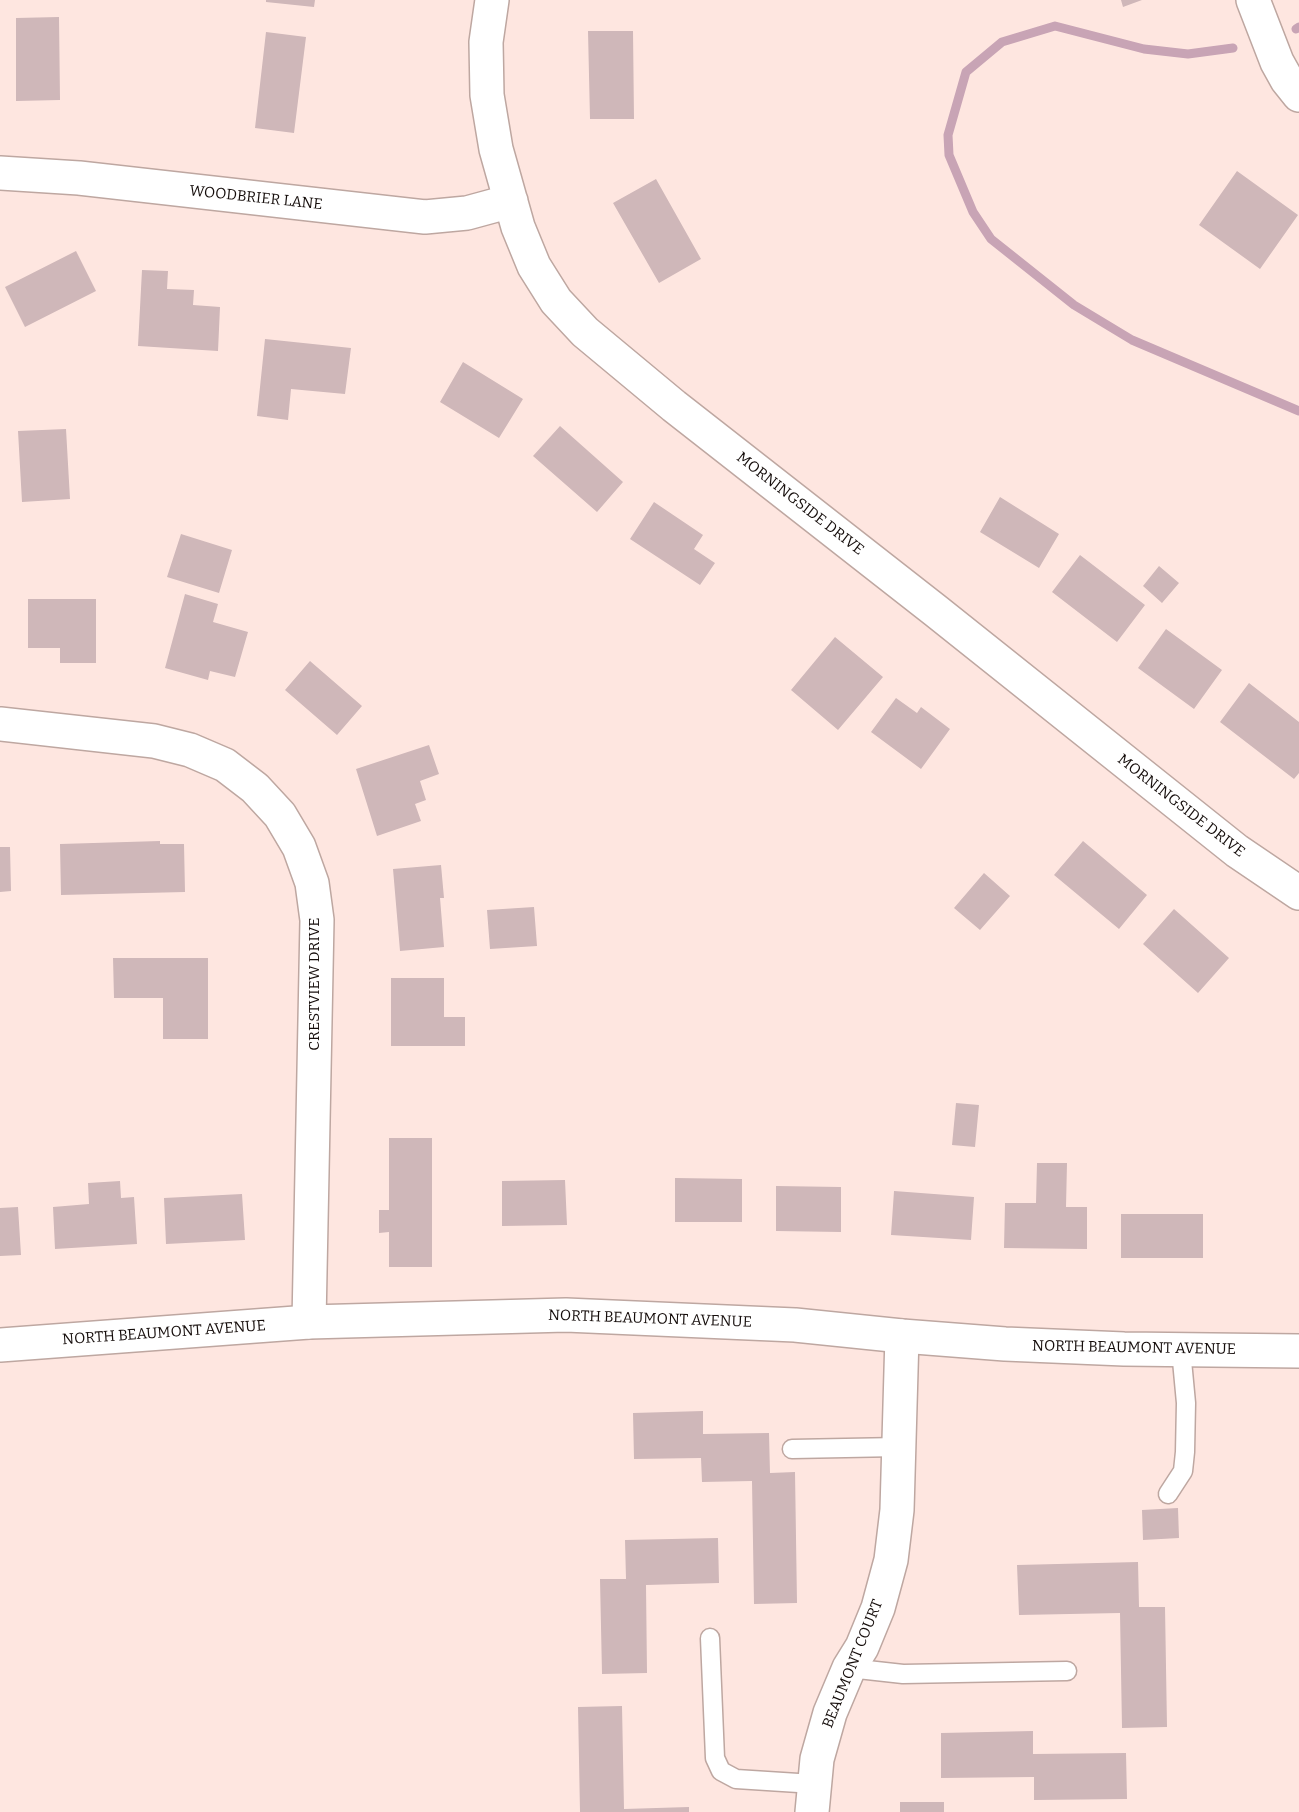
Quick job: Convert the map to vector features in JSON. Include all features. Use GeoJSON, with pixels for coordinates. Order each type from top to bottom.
{"type":"FeatureCollection","features":[{"type":"Feature","properties":{"kind":"street","name":"MORNINGSIDE DRIVE"},"geometry":{"type":"LineString","coordinates":[[492,0],[486,42],[487,95],[496,149],[518,227],[534,266],[556,301],[585,332],[674,406],[936,611],[1236,851],[1299,893]]}},
{"type":"Feature","properties":{"kind":"street"},"geometry":{"type":"LineString","coordinates":[[1253,0],[1277,62],[1299,95]]}},
{"type":"Feature","properties":{"kind":"street","name":"WOODBRIER LANE"},"geometry":{"type":"LineString","coordinates":[[0,173],[80,178],[425,217],[467,213],[511,201]]}},
{"type":"Feature","properties":{"kind":"street","name":"CRESTVIEW DRIVE"},"geometry":{"type":"LineString","coordinates":[[0,724],[154,741],[190,750],[225,765],[255,788],[280,815],[299,848],[312,883],[317,920],[309,1322]]}},
{"type":"Feature","properties":{"kind":"street","name":"NORTH BEAUMONT AVENUE"},"geometry":{"type":"LineString","coordinates":[[0,1346],[309,1322],[566,1315],[795,1325],[1005,1344],[1124,1349],[1299,1351]]}},
{"type":"Feature","properties":{"kind":"street","name":"BEAUMONT COURT"},"geometry":{"type":"LineString","coordinates":[[813,1798],[817,1759],[830,1713],[878,1608],[891,1560],[897,1510],[902,1336]]}},
{"type":"Feature","properties":{"kind":"lane"},"geometry":{"type":"LineString","coordinates":[[1168,1494],[1183,1471],[1185,1452],[1186,1403],[1181,1350]]}},
{"type":"Feature","properties":{"kind":"lane"},"geometry":{"type":"LineString","coordinates":[[792,1449],[899,1447]]}},
{"type":"Feature","properties":{"kind":"lane"},"geometry":{"type":"LineString","coordinates":[[710,1638],[715,1758],[721,1771],[736,1779],[813,1798]]}},
{"type":"Feature","properties":{"kind":"lane"},"geometry":{"type":"LineString","coordinates":[[849,1668],[903,1674],[1067,1671]]}},
{"type":"Feature","properties":{"kind":"building"},"geometry":{"type":"Polygon","coordinates":[[[266,0],[315,0],[314,7],[266,2],[266,0]]]}},
{"type":"Feature","properties":{"kind":"building"},"geometry":{"type":"Polygon","coordinates":[[[1121,0],[1142,0],[1123,7],[1121,0]]]}},
{"type":"Feature","properties":{"kind":"building"},"geometry":{"type":"Polygon","coordinates":[[[59,17],[60,100],[16,101],[16,18],[59,17]]]}},
{"type":"Feature","properties":{"kind":"building"},"geometry":{"type":"Polygon","coordinates":[[[588,31],[633,31],[634,119],[590,119],[588,31]]]}},
{"type":"Feature","properties":{"kind":"building"},"geometry":{"type":"Polygon","coordinates":[[[266,32],[306,37],[294,133],[255,128],[266,32]]]}},
{"type":"Feature","properties":{"kind":"building"},"geometry":{"type":"Polygon","coordinates":[[[1237,171],[1298,215],[1260,269],[1199,225],[1237,171]]]}},
{"type":"Feature","properties":{"kind":"building"},"geometry":{"type":"Polygon","coordinates":[[[656,179],[701,259],[659,283],[613,203],[656,179]]]}},
{"type":"Feature","properties":{"kind":"building"},"geometry":{"type":"Polygon","coordinates":[[[76,251],[96,291],[25,327],[5,287],[76,251]]]}},
{"type":"Feature","properties":{"kind":"building"},"geometry":{"type":"Polygon","coordinates":[[[142,270],[168,271],[167,289],[194,290],[193,305],[220,307],[218,351],[138,346],[142,270]]]}},
{"type":"Feature","properties":{"kind":"building"},"geometry":{"type":"Polygon","coordinates":[[[265,339],[351,348],[345,394],[291,389],[288,420],[257,416],[265,339]]]}},
{"type":"Feature","properties":{"kind":"building"},"geometry":{"type":"Polygon","coordinates":[[[463,362],[523,399],[499,438],[440,402],[463,362]]]}},
{"type":"Feature","properties":{"kind":"building"},"geometry":{"type":"Polygon","coordinates":[[[560,426],[623,482],[597,512],[533,456],[560,426]]]}},
{"type":"Feature","properties":{"kind":"building"},"geometry":{"type":"Polygon","coordinates":[[[66,429],[70,499],[22,502],[18,431],[66,429]]]}},
{"type":"Feature","properties":{"kind":"building"},"geometry":{"type":"Polygon","coordinates":[[[1000,497],[1059,534],[1039,568],[980,532],[1000,497]]]}},
{"type":"Feature","properties":{"kind":"building"},"geometry":{"type":"Polygon","coordinates":[[[654,502],[703,535],[694,549],[715,563],[700,585],[630,539],[654,502]]]}},
{"type":"Feature","properties":{"kind":"building"},"geometry":{"type":"Polygon","coordinates":[[[181,534],[232,550],[219,593],[167,577],[181,534]]]}},
{"type":"Feature","properties":{"kind":"building"},"geometry":{"type":"Polygon","coordinates":[[[1080,555],[1145,605],[1117,642],[1052,592],[1080,555]]]}},
{"type":"Feature","properties":{"kind":"building"},"geometry":{"type":"Polygon","coordinates":[[[1159,566],[1179,583],[1162,603],[1143,586],[1159,566]]]}},
{"type":"Feature","properties":{"kind":"building"},"geometry":{"type":"Polygon","coordinates":[[[185,594],[218,604],[213,622],[248,632],[235,677],[210,671],[208,680],[165,668],[185,594]]]}},
{"type":"Feature","properties":{"kind":"building"},"geometry":{"type":"Polygon","coordinates":[[[28,599],[96,599],[96,663],[60,663],[60,648],[28,648],[28,599]]]}},
{"type":"Feature","properties":{"kind":"building"},"geometry":{"type":"Polygon","coordinates":[[[1166,629],[1222,670],[1194,709],[1138,668],[1166,629]]]}},
{"type":"Feature","properties":{"kind":"building"},"geometry":{"type":"Polygon","coordinates":[[[835,637],[883,677],[838,730],[791,690],[835,637]]]}},
{"type":"Feature","properties":{"kind":"building"},"geometry":{"type":"Polygon","coordinates":[[[310,661],[362,706],[337,735],[285,690],[310,661]]]}},
{"type":"Feature","properties":{"kind":"building"},"geometry":{"type":"Polygon","coordinates":[[[1249,683],[1299,722],[1299,773],[1294,779],[1220,722],[1249,683]]]}},
{"type":"Feature","properties":{"kind":"building"},"geometry":{"type":"Polygon","coordinates":[[[896,698],[917,713],[921,707],[950,729],[921,769],[871,732],[896,698]]]}},
{"type":"Feature","properties":{"kind":"building"},"geometry":{"type":"Polygon","coordinates":[[[429,745],[439,774],[420,781],[426,800],[415,804],[421,821],[377,836],[356,769],[429,745]]]}},
{"type":"Feature","properties":{"kind":"building"},"geometry":{"type":"Polygon","coordinates":[[[160,841],[160,844],[184,844],[185,892],[61,895],[60,844],[160,841]]]}},
{"type":"Feature","properties":{"kind":"building"},"geometry":{"type":"Polygon","coordinates":[[[1083,841],[1147,895],[1119,929],[1054,875],[1083,841]]]}},
{"type":"Feature","properties":{"kind":"building"},"geometry":{"type":"Polygon","coordinates":[[[0,847],[10,847],[11,891],[0,892],[0,847]]]}},
{"type":"Feature","properties":{"kind":"building"},"geometry":{"type":"Polygon","coordinates":[[[441,865],[444,898],[440,898],[444,947],[400,951],[393,869],[441,865]]]}},
{"type":"Feature","properties":{"kind":"building"},"geometry":{"type":"Polygon","coordinates":[[[984,873],[1010,896],[980,930],[954,908],[984,873]]]}},
{"type":"Feature","properties":{"kind":"building"},"geometry":{"type":"Polygon","coordinates":[[[534,907],[537,946],[490,949],[487,910],[534,907]]]}},
{"type":"Feature","properties":{"kind":"building"},"geometry":{"type":"Polygon","coordinates":[[[1174,909],[1229,958],[1198,993],[1143,944],[1174,909]]]}},
{"type":"Feature","properties":{"kind":"building"},"geometry":{"type":"Polygon","coordinates":[[[113,958],[208,958],[208,1039],[163,1039],[163,998],[114,998],[113,958]]]}},
{"type":"Feature","properties":{"kind":"building"},"geometry":{"type":"Polygon","coordinates":[[[391,978],[444,978],[444,1017],[465,1017],[465,1046],[391,1046],[391,978]]]}},
{"type":"Feature","properties":{"kind":"building"},"geometry":{"type":"Polygon","coordinates":[[[956,1103],[979,1105],[975,1147],[952,1145],[956,1103]]]}},
{"type":"Feature","properties":{"kind":"building"},"geometry":{"type":"Polygon","coordinates":[[[389,1138],[432,1138],[432,1267],[389,1267],[389,1232],[379,1233],[379,1210],[389,1210],[389,1138]]]}},
{"type":"Feature","properties":{"kind":"building"},"geometry":{"type":"Polygon","coordinates":[[[1037,1163],[1067,1163],[1066,1207],[1087,1207],[1087,1249],[1004,1248],[1005,1203],[1036,1203],[1037,1163]]]}},
{"type":"Feature","properties":{"kind":"building"},"geometry":{"type":"Polygon","coordinates":[[[675,1178],[742,1179],[742,1222],[675,1222],[675,1178]]]}},
{"type":"Feature","properties":{"kind":"building"},"geometry":{"type":"Polygon","coordinates":[[[565,1180],[567,1225],[502,1226],[502,1181],[565,1180]]]}},
{"type":"Feature","properties":{"kind":"building"},"geometry":{"type":"Polygon","coordinates":[[[120,1181],[121,1198],[134,1197],[137,1244],[55,1249],[53,1207],[89,1204],[88,1183],[120,1181]]]}},
{"type":"Feature","properties":{"kind":"building"},"geometry":{"type":"Polygon","coordinates":[[[776,1186],[841,1187],[841,1232],[776,1231],[776,1186]]]}},
{"type":"Feature","properties":{"kind":"building"},"geometry":{"type":"Polygon","coordinates":[[[894,1191],[974,1197],[971,1240],[891,1235],[894,1191]]]}},
{"type":"Feature","properties":{"kind":"building"},"geometry":{"type":"Polygon","coordinates":[[[242,1194],[245,1240],[166,1244],[164,1198],[242,1194]]]}},
{"type":"Feature","properties":{"kind":"building"},"geometry":{"type":"Polygon","coordinates":[[[18,1207],[21,1255],[0,1256],[0,1208],[18,1207]]]}},
{"type":"Feature","properties":{"kind":"building"},"geometry":{"type":"Polygon","coordinates":[[[1121,1214],[1203,1214],[1203,1258],[1121,1258],[1121,1214]]]}},
{"type":"Feature","properties":{"kind":"building"},"geometry":{"type":"Polygon","coordinates":[[[703,1411],[703,1434],[769,1433],[770,1473],[795,1472],[797,1603],[754,1604],[752,1481],[702,1482],[701,1458],[634,1459],[633,1413],[703,1411]]]}},
{"type":"Feature","properties":{"kind":"building"},"geometry":{"type":"Polygon","coordinates":[[[1178,1508],[1179,1538],[1143,1540],[1142,1510],[1178,1508]]]}},
{"type":"Feature","properties":{"kind":"building"},"geometry":{"type":"Polygon","coordinates":[[[718,1538],[719,1583],[646,1585],[647,1673],[602,1674],[600,1579],[626,1579],[625,1540],[718,1538]]]}},
{"type":"Feature","properties":{"kind":"building"},"geometry":{"type":"Polygon","coordinates":[[[1138,1562],[1139,1607],[1165,1607],[1167,1727],[1122,1728],[1120,1613],[1019,1615],[1017,1565],[1138,1562]]]}},
{"type":"Feature","properties":{"kind":"building"},"geometry":{"type":"Polygon","coordinates":[[[622,1706],[624,1809],[689,1807],[689,1812],[580,1812],[578,1707],[622,1706]]]}},
{"type":"Feature","properties":{"kind":"building"},"geometry":{"type":"Polygon","coordinates":[[[1033,1731],[1033,1754],[1126,1753],[1127,1799],[1034,1800],[1034,1777],[941,1778],[941,1733],[1033,1731]]]}},
{"type":"Feature","properties":{"kind":"building"},"geometry":{"type":"Polygon","coordinates":[[[900,1802],[944,1802],[944,1812],[900,1812],[900,1802]]]}},
{"type":"Feature","properties":{"kind":"waterway"},"geometry":{"type":"LineString","coordinates":[[1233,48],[1188,54],[1144,49],[1055,26],[1002,42],[966,72],[948,135],[949,155],[973,212],[991,239],[1074,305],[1132,340],[1299,411]]}}]}
